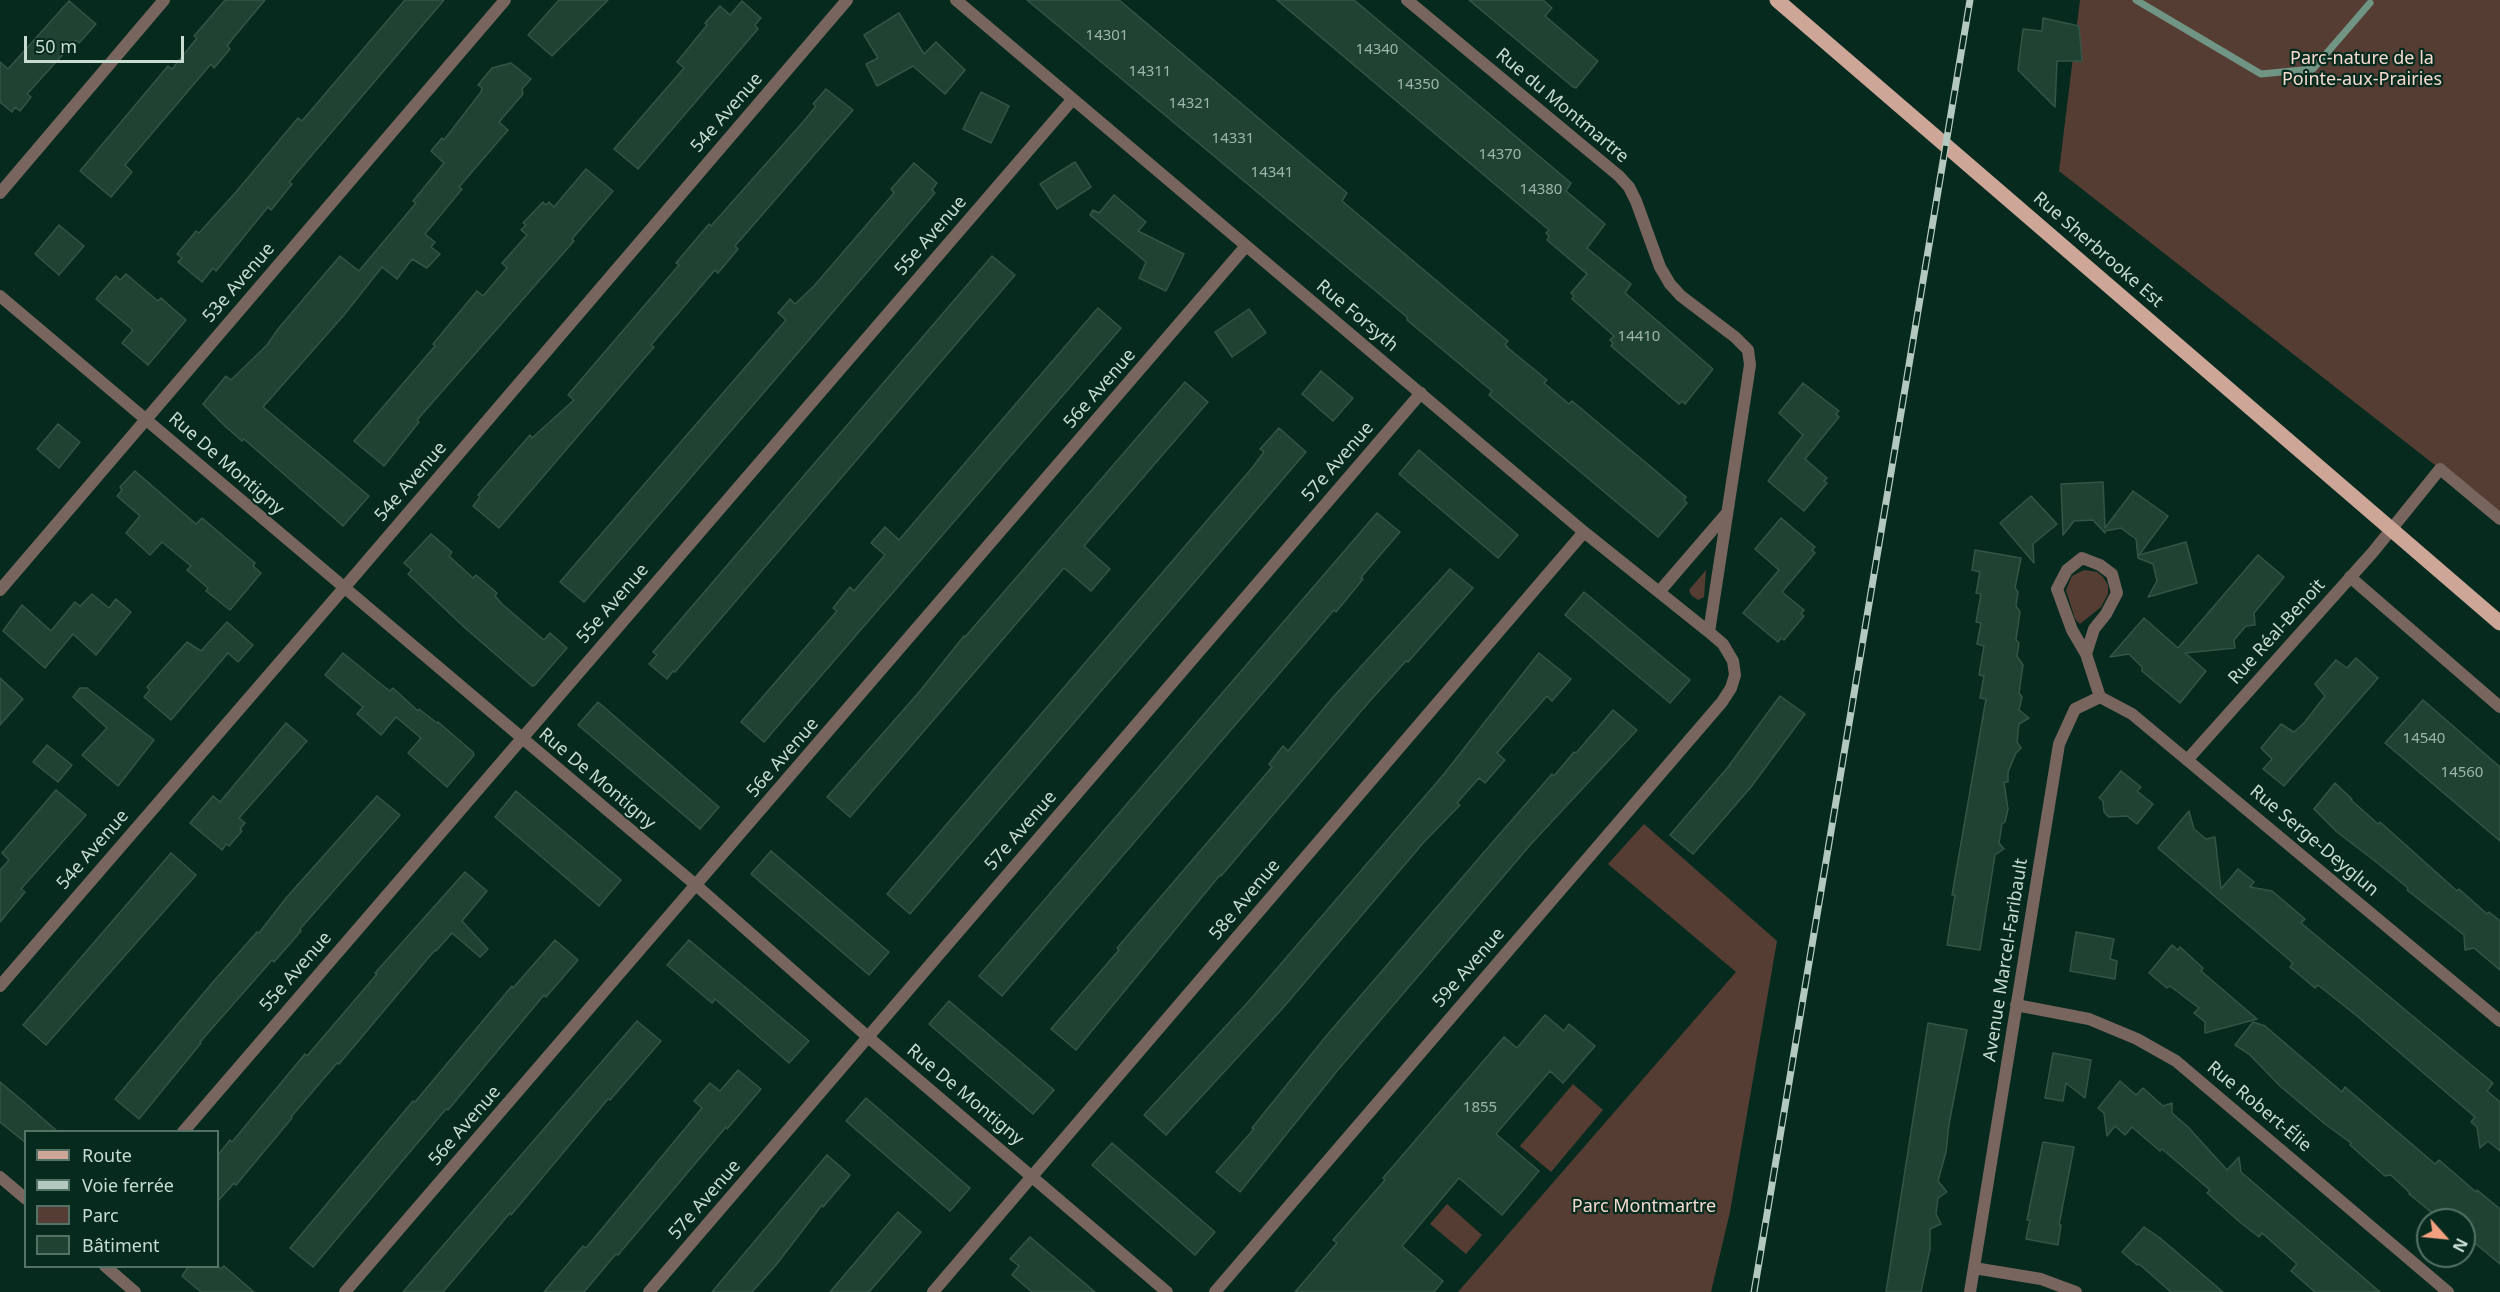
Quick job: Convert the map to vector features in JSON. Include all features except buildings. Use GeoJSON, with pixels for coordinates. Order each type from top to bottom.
{"type":"FeatureCollection","features":[{"type":"Feature","properties":{"kind":"main road","name":"Rue Sherbrooke Est"},"geometry":{"type":"LineString","coordinates":[[1777,0],[2500,623]]}},
{"type":"Feature","properties":{"kind":"street"},"geometry":{"type":"LineString","coordinates":[[0,193],[164,0]]}},
{"type":"Feature","properties":{"kind":"street","name":"53e Avenue"},"geometry":{"type":"LineString","coordinates":[[0,590],[506,0]]}},
{"type":"Feature","properties":{"kind":"street","name":"54e Avenue"},"geometry":{"type":"LineString","coordinates":[[0,986],[847,0]]}},
{"type":"Feature","properties":{"kind":"street","name":"Rue Forsyth"},"geometry":{"type":"LineString","coordinates":[[956,0],[1584,532],[1709,632],[1723,644],[1733,661]]}},
{"type":"Feature","properties":{"kind":"street","name":"Rue du Montmartre"},"geometry":{"type":"LineString","coordinates":[[1407,0],[1619,176],[1629,187],[1636,201],[1660,267],[1670,284],[1681,296],[1735,337],[1748,350],[1750,365],[1709,632]]}},
{"type":"Feature","properties":{"kind":"street","name":"55e Avenue"},"geometry":{"type":"LineString","coordinates":[[184,1130],[1072,100]]}},
{"type":"Feature","properties":{"kind":"street","name":"56e Avenue"},"geometry":{"type":"LineString","coordinates":[[345,1292],[1246,246]]}},
{"type":"Feature","properties":{"kind":"street","name":"Rue De Montigny"},"geometry":{"type":"LineString","coordinates":[[0,296],[697,886],[868,1037],[1167,1292]]}},
{"type":"Feature","properties":{"kind":"street","name":"57e Avenue"},"geometry":{"type":"LineString","coordinates":[[649,1292],[1421,393]]}},
{"type":"Feature","properties":{"kind":"street"},"geometry":{"type":"LineString","coordinates":[[2392,530],[2440,469],[2500,519]]}},
{"type":"Feature","properties":{"kind":"street"},"geometry":{"type":"LineString","coordinates":[[1659,592],[1728,512]]}},
{"type":"Feature","properties":{"kind":"street","name":"Rue Réal-Benoit"},"geometry":{"type":"LineString","coordinates":[[2188,759],[2392,530]]}},
{"type":"Feature","properties":{"kind":"street","name":"58e Avenue"},"geometry":{"type":"LineString","coordinates":[[933,1292],[1584,532]]}},
{"type":"Feature","properties":{"kind":"street"},"geometry":{"type":"LineString","coordinates":[[2086,654],[2094,629],[2106,614],[2117,593],[2112,574],[2100,565],[2082,558],[2067,570],[2057,588],[2072,630],[2086,654],[2100,697]]}},
{"type":"Feature","properties":{"kind":"street"},"geometry":{"type":"LineString","coordinates":[[2350,577],[2500,707]]}},
{"type":"Feature","properties":{"kind":"street","name":"59e Avenue"},"geometry":{"type":"LineString","coordinates":[[1215,1292],[1722,702],[1731,688],[1735,675],[1733,661]]}},
{"type":"Feature","properties":{"kind":"street","name":"Rue Serge-Deyglun"},"geometry":{"type":"LineString","coordinates":[[2100,697],[2132,714],[2188,759],[2500,1021]]}},
{"type":"Feature","properties":{"kind":"street","name":"Avenue Marcel-Faribault"},"geometry":{"type":"LineString","coordinates":[[1970,1292],[2059,744],[2075,708],[2100,697]]}},
{"type":"Feature","properties":{"kind":"street","name":"Rue Robert-Élie"},"geometry":{"type":"LineString","coordinates":[[2016,1005],[2090,1019],[2137,1039],[2176,1061],[2448,1292]]}},
{"type":"Feature","properties":{"kind":"street"},"geometry":{"type":"LineString","coordinates":[[0,1177],[24,1197]]}},
{"type":"Feature","properties":{"kind":"street"},"geometry":{"type":"LineString","coordinates":[[107,1268],[135,1292]]}},
{"type":"Feature","properties":{"kind":"street"},"geometry":{"type":"LineString","coordinates":[[1974,1268],[2041,1279],[2076,1292]]}},
{"type":"Feature","properties":{"kind":"green space","name":"Parc-nature de la Pointe-aux-Prairies"},"geometry":{"type":"Polygon","coordinates":[[[2080,0],[2500,0],[2500,519],[2440,469],[2059,171],[2080,0]]]}},
{"type":"Feature","properties":{"kind":"green space"},"geometry":{"type":"Polygon","coordinates":[[[1706,570],[1704,597],[1698,600],[1691,595],[1689,590],[1706,570]]]}},
{"type":"Feature","properties":{"kind":"green space"},"geometry":{"type":"Polygon","coordinates":[[[2084,570],[2097,572],[2103,577],[2108,585],[2108,594],[2101,607],[2080,624],[2075,619],[2066,590],[2072,576],[2084,570]]]}},
{"type":"Feature","properties":{"kind":"green space","name":"Parc Montmartre"},"geometry":{"type":"Polygon","coordinates":[[[1644,824],[1777,941],[1730,1212],[1711,1292],[1458,1292],[1736,972],[1608,864],[1644,824]]]}},
{"type":"Feature","properties":{"kind":"green space"},"geometry":{"type":"Polygon","coordinates":[[[1573,1084],[1603,1110],[1551,1172],[1520,1146],[1573,1084]]]}},
{"type":"Feature","properties":{"kind":"green space"},"geometry":{"type":"Polygon","coordinates":[[[1447,1204],[1482,1235],[1466,1254],[1430,1224],[1447,1204]]]}},
{"type":"Feature","properties":{"kind":"waterway"},"geometry":{"type":"LineString","coordinates":[[2136,0],[2261,74],[2313,69],[2370,3]]}},
{"type":"Feature","properties":{"kind":"railway"},"geometry":{"type":"LineString","coordinates":[[1754,1292],[1970,0]]}}]}
